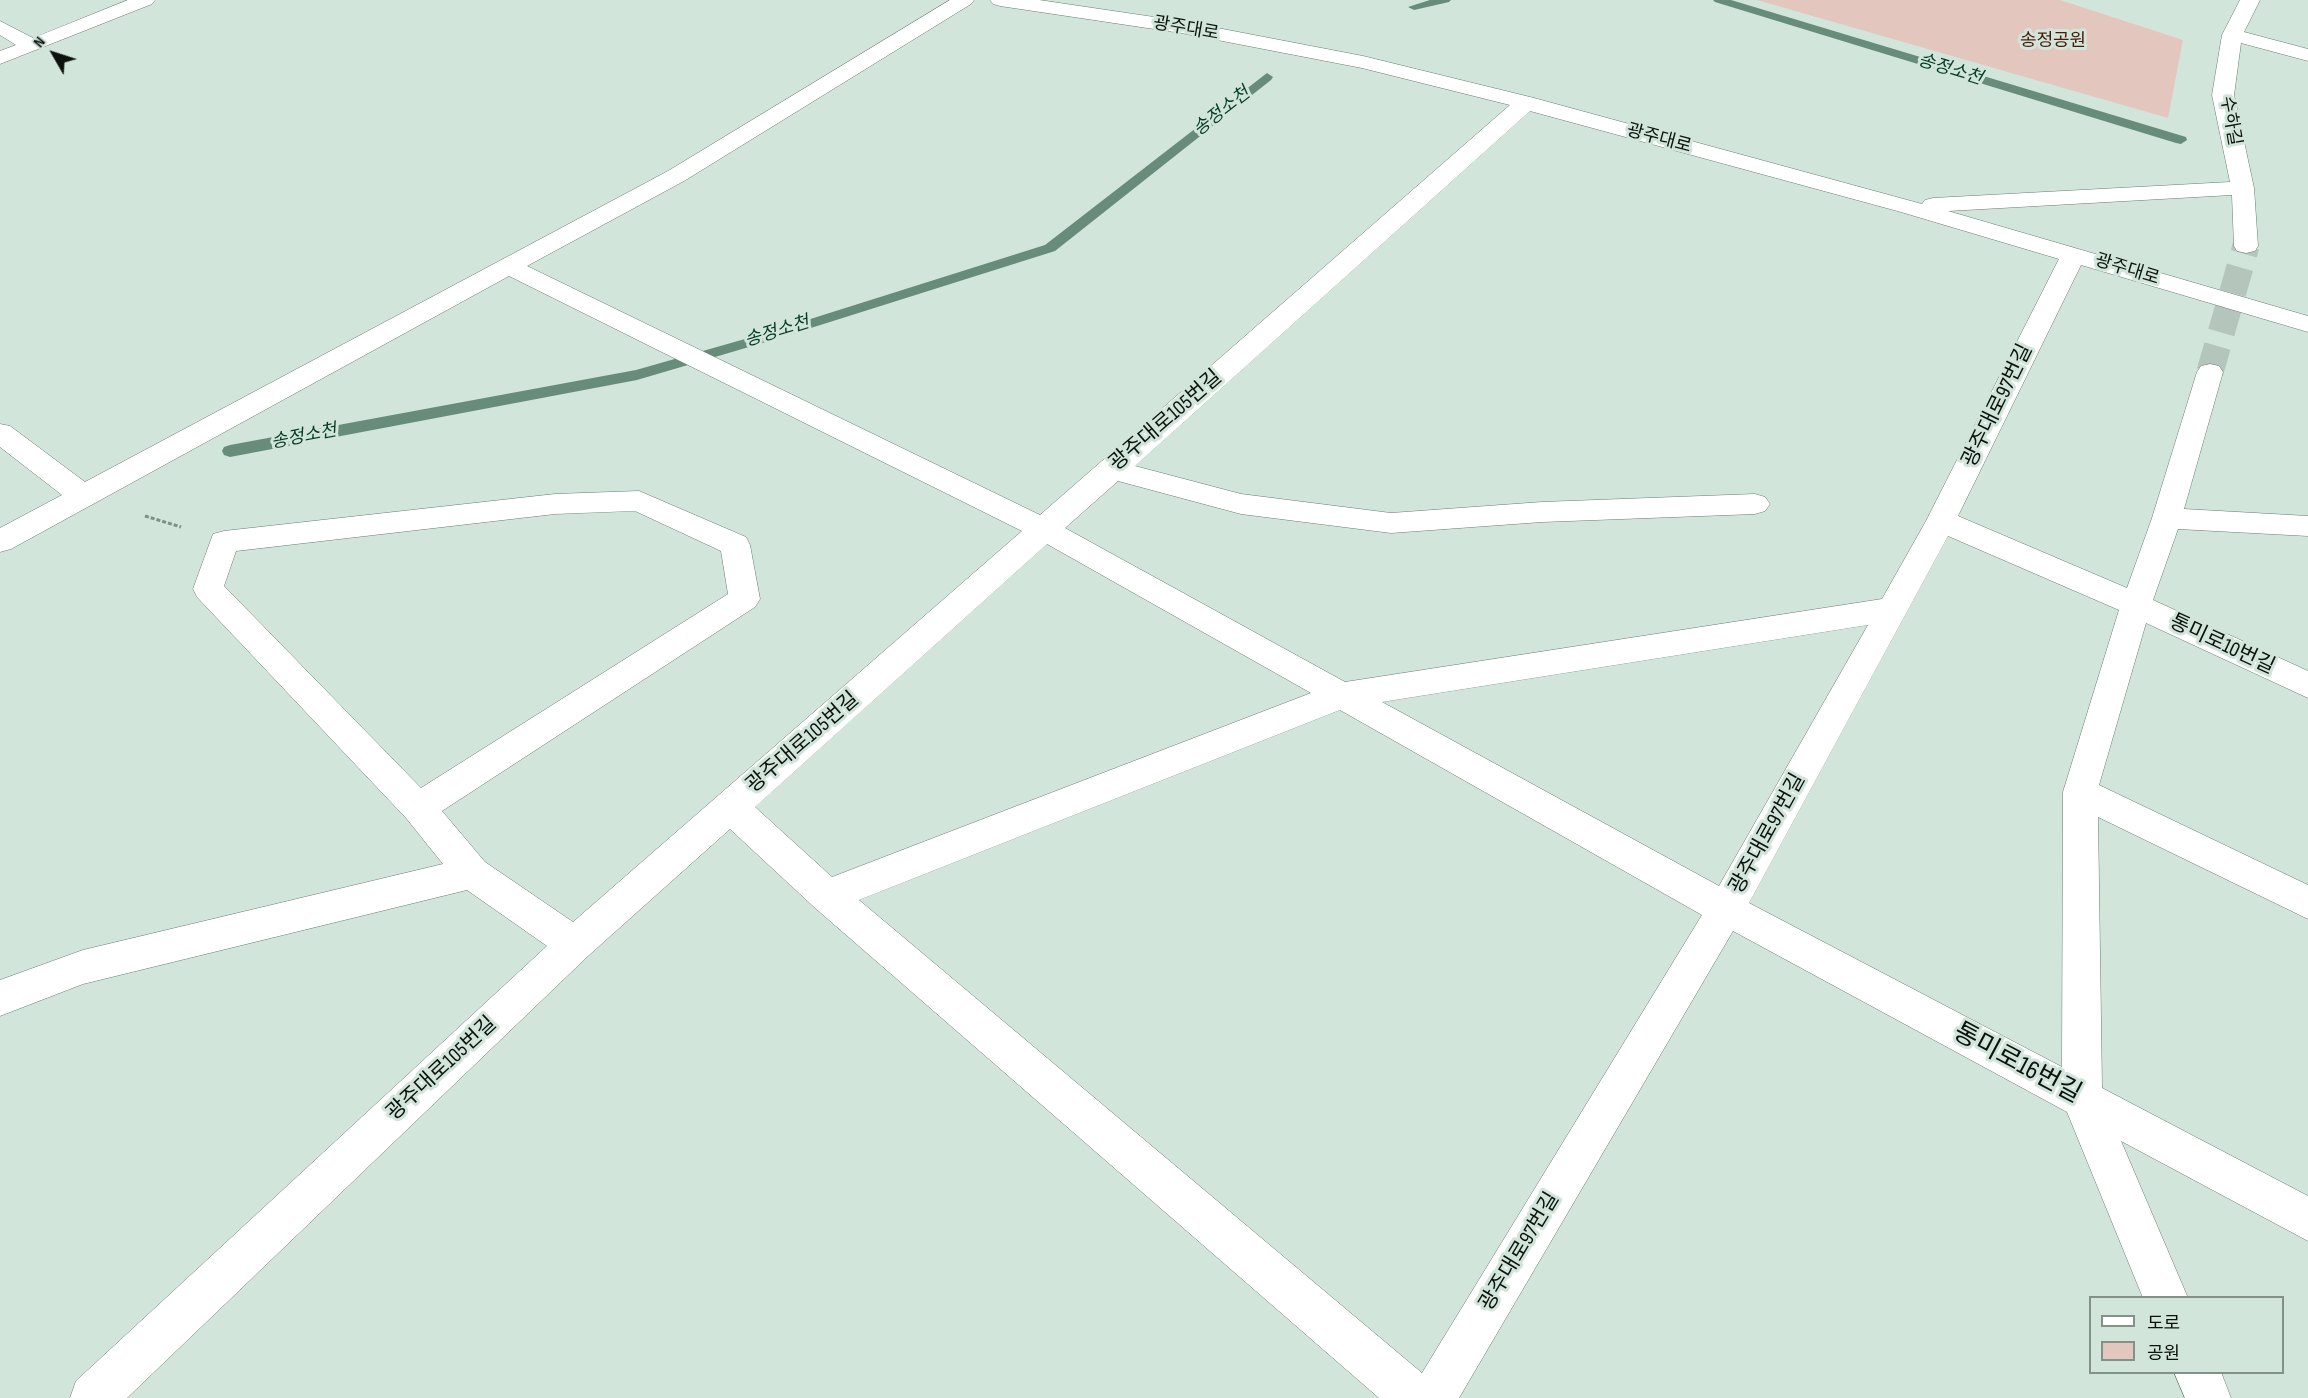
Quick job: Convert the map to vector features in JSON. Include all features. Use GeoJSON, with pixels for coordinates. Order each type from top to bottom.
{"type":"FeatureCollection","features":[{"type":"Feature","properties":{"kind":"street"},"geometry":{"type":"LineString","coordinates":[[0,58],[145,0]]}},
{"type":"Feature","properties":{"kind":"street"},"geometry":{"type":"LineString","coordinates":[[0,542],[82,495],[676,176],[964,0]]}},
{"type":"Feature","properties":{"kind":"street","name":"광주대로"},"geometry":{"type":"LineString","coordinates":[[1000,0],[1182,27],[1363,62],[1526,103],[1909,207],[2308,324]]}},
{"type":"Feature","properties":{"kind":"street","name":"수하길"},"geometry":{"type":"LineString","coordinates":[[2246,246],[2243,188],[2223,95],[2232,35],[2250,0]]}},
{"type":"Feature","properties":{"kind":"street"},"geometry":{"type":"LineString","coordinates":[[0,27],[32,46]]}},
{"type":"Feature","properties":{"kind":"street"},"geometry":{"type":"LineString","coordinates":[[2232,35],[2308,56]]}},
{"type":"Feature","properties":{"kind":"street","name":"광주대로105번길"},"geometry":{"type":"LineString","coordinates":[[93,1398],[575,944],[1526,103]]}},
{"type":"Feature","properties":{"kind":"street"},"geometry":{"type":"LineString","coordinates":[[1909,207],[2243,188]]}},
{"type":"Feature","properties":{"kind":"street","name":"광주대로97번길"},"geometry":{"type":"LineString","coordinates":[[1433,1398],[1726,909],[1941,521],[2074,254]]}},
{"type":"Feature","properties":{"kind":"street","name":"통미로16번길"},"geometry":{"type":"LineString","coordinates":[[509,267],[1044,530],[1726,909],[2308,1219]]}},
{"type":"Feature","properties":{"kind":"street"},"geometry":{"type":"LineString","coordinates":[[2165,1296],[2082,1099],[2080,792],[2136,605],[2167,518],[2210,372]]}},
{"type":"Feature","properties":{"kind":"street"},"geometry":{"type":"LineString","coordinates":[[0,433],[82,495]]}},
{"type":"Feature","properties":{"kind":"street"},"geometry":{"type":"LineString","coordinates":[[1111,469],[1241,504],[1391,523],[1542,512],[1755,504]]}},
{"type":"Feature","properties":{"kind":"street"},"geometry":{"type":"LineString","coordinates":[[418,808],[744,599],[735,545],[639,501],[555,504],[224,542],[208,589],[418,808],[472,873],[575,944]]}},
{"type":"Feature","properties":{"kind":"street"},"geometry":{"type":"LineString","coordinates":[[2167,518],[2308,526]]}},
{"type":"Feature","properties":{"kind":"street","name":"통미로10번길"},"geometry":{"type":"LineString","coordinates":[[1941,521],[2136,605],[2308,685]]}},
{"type":"Feature","properties":{"kind":"street"},"geometry":{"type":"LineString","coordinates":[[828,896],[1342,695],[1893,609]]}},
{"type":"Feature","properties":{"kind":"street"},"geometry":{"type":"LineString","coordinates":[[2080,792],[2308,903]]}},
{"type":"Feature","properties":{"kind":"street"},"geometry":{"type":"LineString","coordinates":[[730,807],[828,896],[1414,1398]]}},
{"type":"Feature","properties":{"kind":"street"},"geometry":{"type":"LineString","coordinates":[[0,998],[83,967],[472,873]]}},
{"type":"Feature","properties":{"kind":"street"},"geometry":{"type":"LineString","coordinates":[[2198,1374],[2208,1398]]}},
{"type":"Feature","properties":{"kind":"path"},"geometry":{"type":"LineString","coordinates":[[82,495],[224,542]]}},
{"type":"Feature","properties":{"kind":"green space","name":"송정공원"},"geometry":{"type":"Polygon","coordinates":[[[1757,0],[2060,0],[2183,40],[2168,118],[1757,0]]]}},
{"type":"Feature","properties":{"kind":"waterway","name":"송정소천"},"geometry":{"type":"LineString","coordinates":[[1414,7],[1445,0]]}},
{"type":"Feature","properties":{"kind":"waterway","name":"송정소천"},"geometry":{"type":"LineString","coordinates":[[1719,0],[2181,140]]}},
{"type":"Feature","properties":{"kind":"waterway","name":"송정소천"},"geometry":{"type":"LineString","coordinates":[[230,451],[637,375],[771,336],[1050,248],[1267,77]]}},
{"type":"Feature","properties":{"kind":"tunnel"},"geometry":{"type":"LineString","coordinates":[[2210,372],[2246,246]]}}]}
